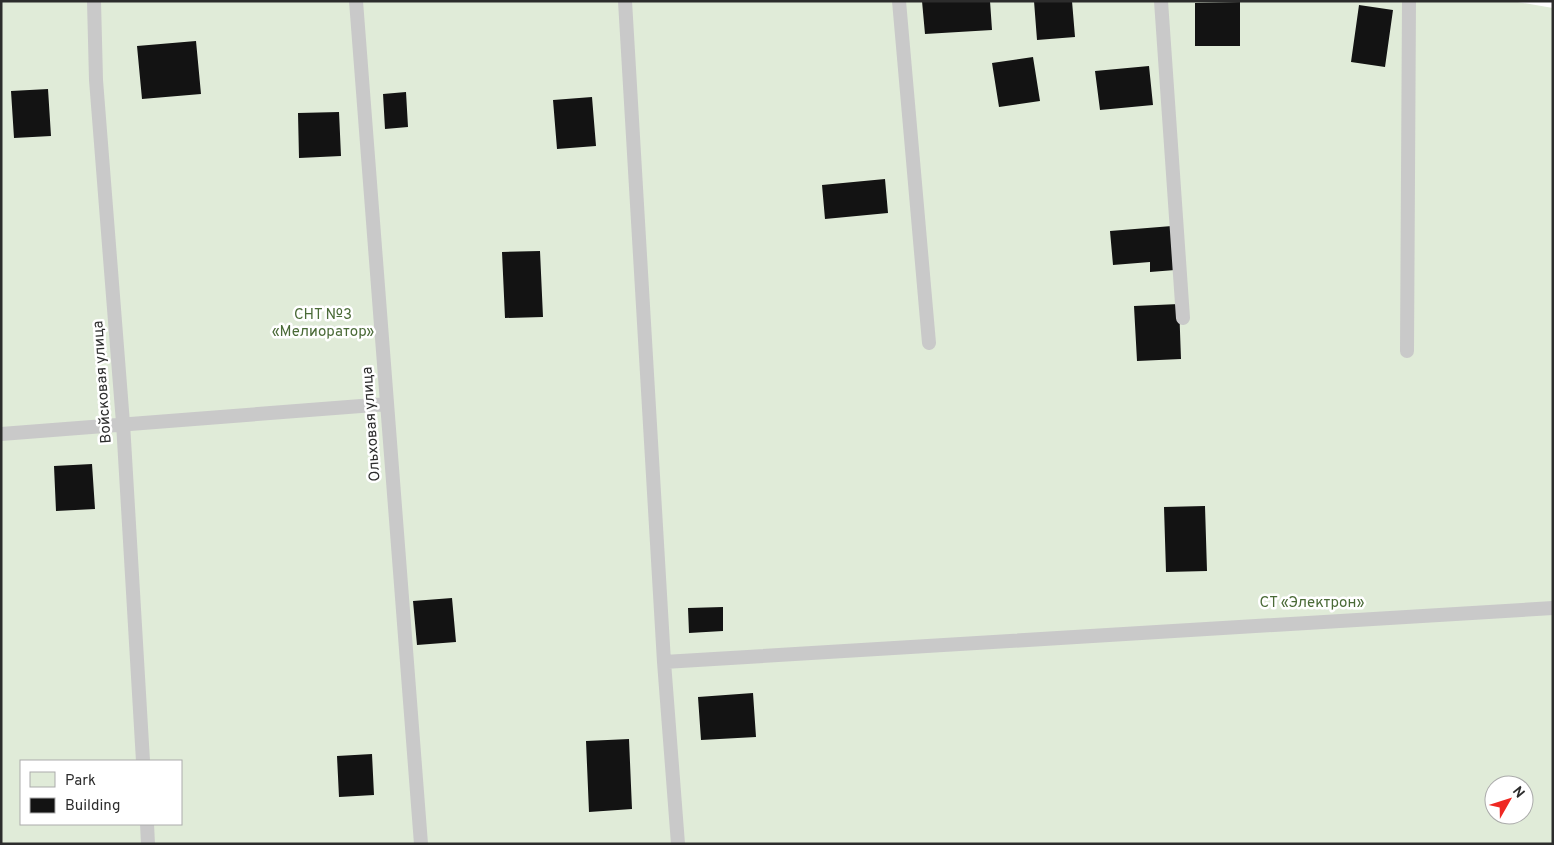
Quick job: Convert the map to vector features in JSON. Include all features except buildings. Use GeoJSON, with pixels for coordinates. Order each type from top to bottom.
{"type":"FeatureCollection","features":[{"type":"Feature","properties":{"kind":"lane","name":"Войсковая улица"},"geometry":{"type":"LineString","coordinates":[[94,1],[96,80],[122,423],[143,760]]}},
{"type":"Feature","properties":{"kind":"lane","name":"Ольховая улица"},"geometry":{"type":"LineString","coordinates":[[356,1],[421,844]]}},
{"type":"Feature","properties":{"kind":"lane"},"geometry":{"type":"LineString","coordinates":[[625,1],[664,662],[678,844]]}},
{"type":"Feature","properties":{"kind":"lane"},"geometry":{"type":"LineString","coordinates":[[899,1],[929,343]]}},
{"type":"Feature","properties":{"kind":"lane"},"geometry":{"type":"LineString","coordinates":[[1161,1],[1183,318]]}},
{"type":"Feature","properties":{"kind":"lane"},"geometry":{"type":"LineString","coordinates":[[1407,351],[1409,1]]}},
{"type":"Feature","properties":{"kind":"lane"},"geometry":{"type":"LineString","coordinates":[[1,434],[122,423],[387,404]]}},
{"type":"Feature","properties":{"kind":"lane"},"geometry":{"type":"LineString","coordinates":[[664,662],[1553,608]]}},
{"type":"Feature","properties":{"kind":"lane"},"geometry":{"type":"LineString","coordinates":[[147,825],[148,844]]}},
{"type":"Feature","properties":{"kind":"green space","name":"СНТ №3 «Мелиоратор»"},"geometry":{"type":"Polygon","coordinates":[[[1,1],[1512,1],[1553,8],[1553,844],[1,844],[1,1]]]}},
{"type":"Feature","properties":{"kind":"park label","name":"СТ «Электрон»"},"geometry":{"type":"Point","coordinates":[1312,603]}}]}
